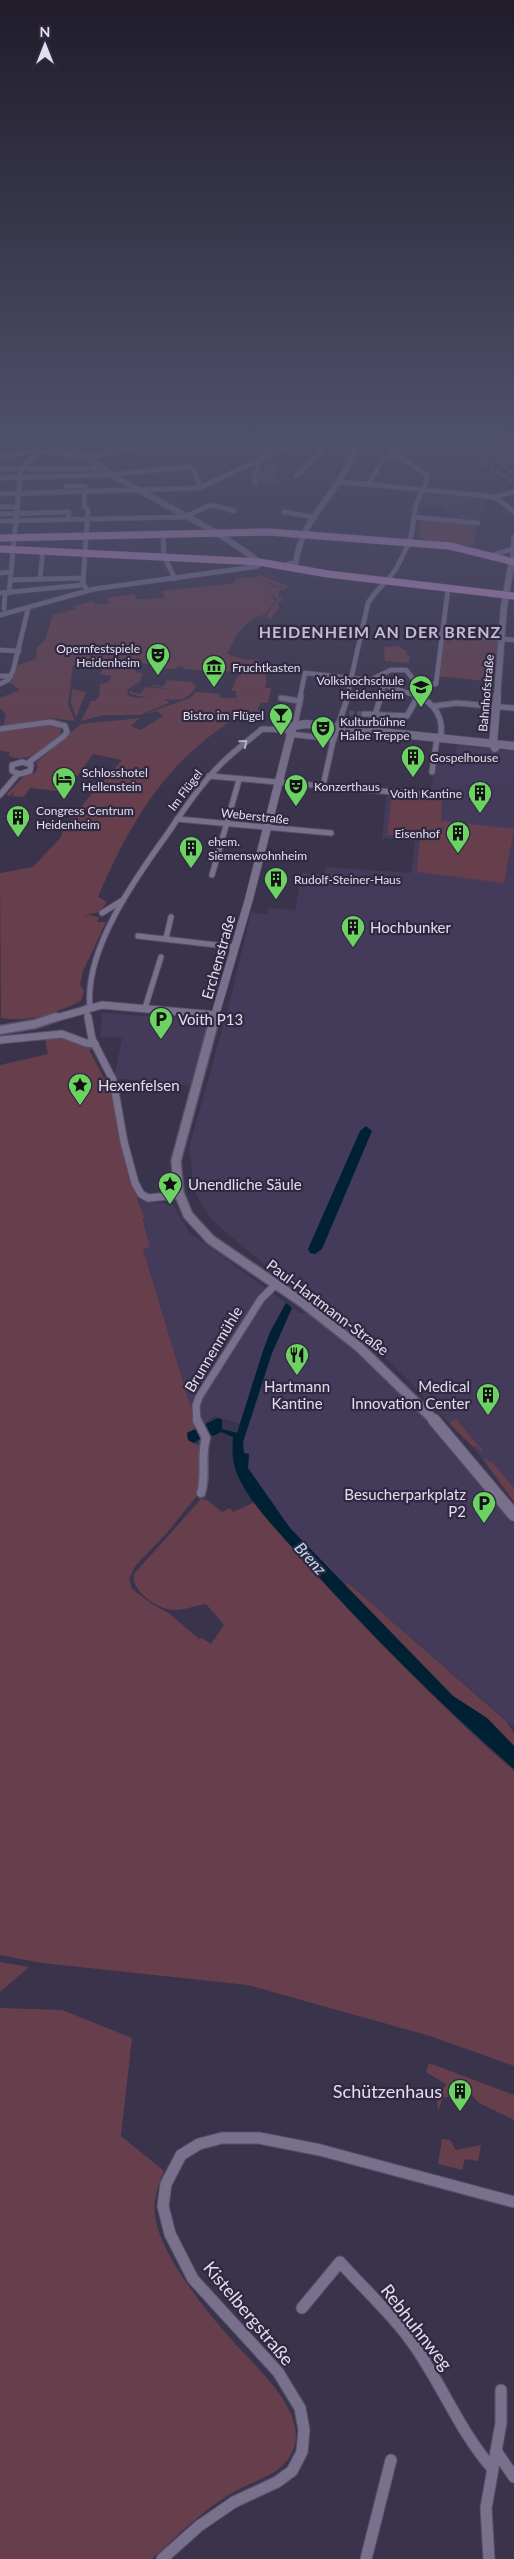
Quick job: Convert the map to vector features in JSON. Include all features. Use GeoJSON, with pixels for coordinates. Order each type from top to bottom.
{"type":"FeatureCollection","features":[{"type":"Feature","properties":{"kind":"main road"},"geometry":{"type":"LineString","coordinates":[[218,559],[259,562],[328,574],[514,596]]}},
{"type":"Feature","properties":{"kind":"main road","name":"Bahnhofstraße"},"geometry":{"type":"LineString","coordinates":[[494,746],[501,639],[506,595],[513,561]]}},
{"type":"Feature","properties":{"kind":"main road"},"geometry":{"type":"LineString","coordinates":[[292,729],[302,727],[337,729],[514,748]]}},
{"type":"Feature","properties":{"kind":"main road","name":"Erchenstraße"},"geometry":{"type":"LineString","coordinates":[[180,1195],[176,1161],[268,827],[292,729]]}},
{"type":"Feature","properties":{"kind":"main road","name":"Paul-Hartmann-Straße"},"geometry":{"type":"LineString","coordinates":[[180,1195],[186,1212],[198,1227],[340,1331],[405,1390],[458,1446],[514,1515]]}},
{"type":"Feature","properties":{"kind":"street"},"geometry":{"type":"LineString","coordinates":[[0,621],[3,613],[5,593],[10,580],[12,559]]}},
{"type":"Feature","properties":{"kind":"street"},"geometry":{"type":"LineString","coordinates":[[40,580],[42,559]]}},
{"type":"Feature","properties":{"kind":"street"},"geometry":{"type":"LineString","coordinates":[[84,559],[83,585],[87,590]]}},
{"type":"Feature","properties":{"kind":"street"},"geometry":{"type":"LineString","coordinates":[[166,559],[175,579]]}},
{"type":"Feature","properties":{"kind":"street"},"geometry":{"type":"LineString","coordinates":[[3,613],[28,609],[87,590],[255,567],[259,562],[256,559]]}},
{"type":"Feature","properties":{"kind":"street"},"geometry":{"type":"LineString","coordinates":[[284,566],[294,564],[296,559]]}},
{"type":"Feature","properties":{"kind":"street"},"geometry":{"type":"LineString","coordinates":[[323,786],[337,729],[346,712],[368,603],[374,592],[387,581],[397,568],[401,559]]}},
{"type":"Feature","properties":{"kind":"street"},"geometry":{"type":"LineString","coordinates":[[0,573],[11,572]]}},
{"type":"Feature","properties":{"kind":"street"},"geometry":{"type":"LineString","coordinates":[[10,580],[83,578]]}},
{"type":"Feature","properties":{"kind":"street"},"geometry":{"type":"LineString","coordinates":[[5,593],[83,585]]}},
{"type":"Feature","properties":{"kind":"street"},"geometry":{"type":"LineString","coordinates":[[370,680],[391,670],[406,670],[417,684],[424,686],[436,684],[448,589]]}},
{"type":"Feature","properties":{"kind":"street"},"geometry":{"type":"LineString","coordinates":[[0,684],[11,676],[29,614],[28,609]]}},
{"type":"Feature","properties":{"kind":"street"},"geometry":{"type":"LineString","coordinates":[[442,634],[514,640]]}},
{"type":"Feature","properties":{"kind":"street"},"geometry":{"type":"LineString","coordinates":[[0,650],[18,650]]}},
{"type":"Feature","properties":{"kind":"street"},"geometry":{"type":"LineString","coordinates":[[292,729],[305,673],[370,680],[384,684],[418,695],[434,706],[442,731],[438,739],[432,772]]}},
{"type":"Feature","properties":{"kind":"street"},"geometry":{"type":"LineString","coordinates":[[0,676],[11,676]]}},
{"type":"Feature","properties":{"kind":"street"},"geometry":{"type":"LineString","coordinates":[[375,715],[384,684]]}},
{"type":"Feature","properties":{"kind":"street"},"geometry":{"type":"LineString","coordinates":[[364,714],[407,716],[411,713],[418,695],[424,686]]}},
{"type":"Feature","properties":{"kind":"street"},"geometry":{"type":"LineString","coordinates":[[281,698],[299,700]]}},
{"type":"Feature","properties":{"kind":"street"},"geometry":{"type":"LineString","coordinates":[[434,706],[457,703],[514,708]]}},
{"type":"Feature","properties":{"kind":"street"},"geometry":{"type":"LineString","coordinates":[[0,730],[50,722],[65,726],[67,730],[64,736],[28,763]]}},
{"type":"Feature","properties":{"kind":"street","name":"Im Flügel"},"geometry":{"type":"LineString","coordinates":[[180,1195],[148,1198],[138,1191],[124,1142],[113,1080],[95,1044],[87,995],[92,971],[130,886],[209,776],[234,752],[262,729],[292,729],[334,739]]}},
{"type":"Feature","properties":{"kind":"street"},"geometry":{"type":"LineString","coordinates":[[0,795],[18,774],[30,771],[32,767],[28,763],[20,762],[12,765],[12,771],[18,774]]}},
{"type":"Feature","properties":{"kind":"street"},"geometry":{"type":"LineString","coordinates":[[209,776],[451,797]]}},
{"type":"Feature","properties":{"kind":"street"},"geometry":{"type":"LineString","coordinates":[[212,875],[239,780]]}},
{"type":"Feature","properties":{"kind":"street","name":"Weberstraße"},"geometry":{"type":"LineString","coordinates":[[177,819],[331,833]]}},
{"type":"Feature","properties":{"kind":"street","name":"Im Flügel"},"geometry":{"type":"LineString","coordinates":[[102,913],[123,900]]}},
{"type":"Feature","properties":{"kind":"street"},"geometry":{"type":"LineString","coordinates":[[166,938],[171,917]]}},
{"type":"Feature","properties":{"kind":"street"},"geometry":{"type":"LineString","coordinates":[[138,936],[234,947]]}},
{"type":"Feature","properties":{"kind":"street"},"geometry":{"type":"LineString","coordinates":[[145,1008],[161,957]]}},
{"type":"Feature","properties":{"kind":"street"},"geometry":{"type":"LineString","coordinates":[[0,1030],[35,1024],[88,1007],[114,1005],[216,1015]]}},
{"type":"Feature","properties":{"kind":"street"},"geometry":{"type":"LineString","coordinates":[[0,1040],[65,1034],[86,1044],[95,1044]]}},
{"type":"Feature","properties":{"kind":"street","name":"Brunnenmühle"},"geometry":{"type":"LineString","coordinates":[[201,1493],[205,1481],[202,1453],[206,1440],[205,1434],[199,1427],[196,1406],[209,1378],[260,1298],[276,1284]]}},
{"type":"Feature","properties":{"kind":"street","name":"Kistelbergstraße"},"geometry":{"type":"LineString","coordinates":[[162,2559],[199,2526],[234,2502],[277,2482],[292,2471],[302,2452],[304,2430],[300,2408],[278,2372],[193,2279],[170,2234],[163,2206],[166,2184],[181,2155],[199,2144],[222,2138],[259,2138],[330,2153],[514,2202]]}},
{"type":"Feature","properties":{"kind":"street","name":"Rebhuhnweg"},"geometry":{"type":"LineString","coordinates":[[302,2308],[340,2262],[414,2346],[442,2388],[479,2453],[492,2468]]}},
{"type":"Feature","properties":{"kind":"street"},"geometry":{"type":"LineString","coordinates":[[490,2559],[486,2513],[502,2409],[500,2390]]}},
{"type":"Feature","properties":{"kind":"street"},"geometry":{"type":"LineString","coordinates":[[496,2451],[514,2477]]}},
{"type":"Feature","properties":{"kind":"street"},"geometry":{"type":"LineString","coordinates":[[366,2559],[391,2460]]}},
{"type":"Feature","properties":{"kind":"shaded area"},"geometry":{"type":"Polygon","coordinates":[[[260,575],[288,586],[286,589],[257,577],[260,575]]]}},
{"type":"Feature","properties":{"kind":"shaded area"},"geometry":{"type":"Polygon","coordinates":[[[257,577],[274,585],[268,588],[275,586],[286,590],[279,590],[279,596],[283,598],[282,601],[277,605],[280,606],[271,619],[267,618],[266,616],[277,600],[269,592],[275,602],[264,615],[246,624],[227,654],[242,659],[258,660],[263,667],[266,674],[265,688],[271,688],[268,703],[261,703],[257,710],[265,711],[261,719],[255,717],[247,721],[236,717],[199,745],[166,778],[139,815],[117,855],[98,897],[106,901],[106,904],[99,912],[87,915],[85,917],[89,915],[99,917],[97,922],[106,922],[83,971],[80,985],[84,991],[81,1001],[42,1016],[22,1019],[1,1018],[0,873],[33,867],[61,837],[63,830],[89,797],[122,760],[93,754],[66,792],[30,788],[24,797],[12,796],[15,790],[10,796],[6,795],[23,777],[35,773],[38,767],[36,763],[81,724],[140,718],[131,726],[141,730],[163,716],[158,711],[145,714],[190,698],[196,692],[219,694],[221,698],[237,698],[236,691],[231,691],[238,676],[243,674],[220,670],[217,672],[185,669],[182,666],[173,669],[150,667],[151,664],[135,663],[136,672],[143,673],[140,682],[128,689],[127,695],[137,698],[161,698],[169,703],[140,715],[103,715],[81,721],[91,701],[95,701],[99,696],[100,684],[109,682],[111,676],[100,674],[105,665],[73,665],[68,704],[75,721],[49,718],[3,727],[6,715],[0,708],[0,698],[20,690],[9,682],[18,665],[36,659],[37,647],[45,640],[53,615],[76,609],[73,606],[93,601],[96,605],[110,603],[106,598],[134,594],[137,599],[165,598],[162,591],[235,583],[235,579],[238,578],[257,577]]]}},
{"type":"Feature","properties":{"kind":"shaded area"},"geometry":{"type":"Polygon","coordinates":[[[442,635],[499,640],[496,682],[437,676],[442,635]]]}},
{"type":"Feature","properties":{"kind":"shaded area"},"geometry":{"type":"Polygon","coordinates":[[[398,646],[408,652],[406,654],[410,657],[409,663],[385,661],[384,647],[398,646]]]}},
{"type":"Feature","properties":{"kind":"shaded area"},"geometry":{"type":"Polygon","coordinates":[[[167,680],[192,682],[196,686],[187,697],[182,699],[146,697],[129,693],[132,689],[131,692],[140,694],[146,687],[169,689],[148,685],[164,686],[167,680]]]}},
{"type":"Feature","properties":{"kind":"shaded area"},"geometry":{"type":"Polygon","coordinates":[[[72,689],[86,692],[76,717],[71,703],[72,689]]]}},
{"type":"Feature","properties":{"kind":"shaded area"},"geometry":{"type":"Polygon","coordinates":[[[52,725],[61,728],[60,737],[30,757],[16,758],[9,756],[9,752],[0,751],[0,732],[52,725]]]}},
{"type":"Feature","properties":{"kind":"shaded area"},"geometry":{"type":"Polygon","coordinates":[[[457,745],[514,751],[514,1502],[473,1447],[372,1344],[259,1260],[212,1220],[194,1191],[189,1148],[231,998],[251,912],[267,914],[269,908],[295,910],[302,873],[324,874],[326,867],[411,873],[415,841],[382,838],[387,792],[429,796],[437,757],[455,758],[457,745]]]}},
{"type":"Feature","properties":{"kind":"shaded area"},"geometry":{"type":"Polygon","coordinates":[[[392,795],[442,800],[441,821],[514,829],[504,883],[417,872],[420,838],[387,835],[392,795]]]}},
{"type":"Feature","properties":{"kind":"shaded area"},"geometry":{"type":"Polygon","coordinates":[[[102,1013],[208,1020],[193,1086],[114,1078],[122,1038],[100,1037],[102,1013]]]}},
{"type":"Feature","properties":{"kind":"shaded area"},"geometry":{"type":"Polygon","coordinates":[[[66,1037],[79,1044],[92,1046],[94,1049],[89,1050],[104,1078],[109,1077],[133,1186],[144,1217],[143,1220],[150,1247],[143,1249],[197,1428],[187,1433],[188,1440],[201,1447],[202,1478],[199,1493],[166,1534],[135,1566],[129,1579],[132,1589],[152,1604],[170,1614],[199,1639],[202,1638],[211,1644],[224,1625],[206,1604],[176,1610],[161,1607],[139,1591],[134,1580],[134,1574],[201,1499],[207,1500],[222,1512],[230,1508],[233,1512],[255,1502],[299,1556],[331,1591],[445,1708],[514,1771],[514,2066],[430,2036],[248,1985],[42,1963],[0,1955],[0,1065],[48,1054],[45,1039],[66,1037]]]}},
{"type":"Feature","properties":{"kind":"shaded area"},"geometry":{"type":"Polygon","coordinates":[[[139,1200],[173,1205],[189,1232],[286,1303],[270,1332],[240,1424],[215,1416],[197,1428],[143,1249],[150,1247],[139,1200]]]}},
{"type":"Feature","properties":{"kind":"shaded area"},"geometry":{"type":"Polygon","coordinates":[[[292,1308],[300,1313],[309,1313],[384,1377],[446,1440],[514,1525],[514,1727],[348,1583],[344,1585],[279,1516],[248,1468],[249,1454],[244,1453],[243,1442],[272,1353],[292,1308]]]}},
{"type":"Feature","properties":{"kind":"shaded area"},"geometry":{"type":"Polygon","coordinates":[[[456,1419],[483,1451],[481,1452],[476,1446],[473,1447],[449,1423],[456,1419]]]}},
{"type":"Feature","properties":{"kind":"shaded area"},"geometry":{"type":"Polygon","coordinates":[[[486,1458],[489,1462],[491,1461],[514,1488],[514,1502],[484,1460],[486,1458]]]}},
{"type":"Feature","properties":{"kind":"shaded area"},"geometry":{"type":"Polygon","coordinates":[[[348,1583],[506,1721],[514,1733],[514,1746],[487,1718],[453,1696],[344,1585],[348,1583]]]}},
{"type":"Feature","properties":{"kind":"shaded area"},"geometry":{"type":"Polygon","coordinates":[[[0,1962],[29,1967],[0,1992],[0,1962]]]}},
{"type":"Feature","properties":{"kind":"shaded area"},"geometry":{"type":"Polygon","coordinates":[[[0,2008],[62,2010],[132,2038],[121,2136],[164,2171],[155,2204],[158,2230],[174,2264],[185,2281],[209,2313],[266,2377],[288,2409],[295,2425],[296,2441],[285,2463],[271,2474],[238,2489],[219,2501],[152,2559],[0,2559],[0,2008]]]}},
{"type":"Feature","properties":{"kind":"shaded area"},"geometry":{"type":"Polygon","coordinates":[[[429,2063],[514,2095],[514,2120],[479,2103],[469,2092],[443,2098],[438,2111],[437,2101],[446,2084],[426,2072],[429,2063]]]}},
{"type":"Feature","properties":{"kind":"shaded area"},"geometry":{"type":"Polygon","coordinates":[[[442,2139],[450,2140],[456,2150],[481,2145],[478,2161],[465,2159],[462,2170],[438,2164],[442,2139]]]}},
{"type":"Feature","properties":{"kind":"water"},"geometry":{"type":"Polygon","coordinates":[[[286,1303],[292,1308],[272,1353],[243,1442],[244,1453],[249,1454],[248,1468],[290,1528],[453,1696],[487,1718],[514,1746],[514,1769],[431,1693],[378,1640],[266,1519],[250,1497],[237,1474],[233,1456],[233,1437],[221,1432],[213,1436],[208,1433],[194,1443],[188,1440],[187,1433],[218,1418],[222,1420],[222,1429],[237,1433],[270,1332],[286,1303]]]}},
{"type":"Feature","properties":{"kind":"waterway","name":"Brenz"},"geometry":{"type":"LineString","coordinates":[[315,1249],[366,1131]]}},
{"type":"Feature","properties":{"kind":"tunnel"},"geometry":{"type":"LineString","coordinates":[[349,713],[364,714]]}},
{"type":"Feature","properties":{"kind":"place","name":"Opernfestspiele Heidenheim"},"geometry":{"type":"Point","coordinates":[158,676]}},
{"type":"Feature","properties":{"kind":"place","name":"Fruchtkasten"},"geometry":{"type":"Point","coordinates":[214,688]}},
{"type":"Feature","properties":{"kind":"place","name":"Volkshochschule Heidenheim"},"geometry":{"type":"Point","coordinates":[421,708]}},
{"type":"Feature","properties":{"kind":"place","name":"Bistro im Flügel"},"geometry":{"type":"Point","coordinates":[281,736]}},
{"type":"Feature","properties":{"kind":"place","name":"Kulturbühne Halbe Treppe"},"geometry":{"type":"Point","coordinates":[323,749]}},
{"type":"Feature","properties":{"kind":"place","name":"Gospelhouse"},"geometry":{"type":"Point","coordinates":[413,778]}},
{"type":"Feature","properties":{"kind":"place","name":"Schlosshotel Hellenstein"},"geometry":{"type":"Point","coordinates":[64,800]}},
{"type":"Feature","properties":{"kind":"place","name":"Konzerthaus"},"geometry":{"type":"Point","coordinates":[296,807]}},
{"type":"Feature","properties":{"kind":"place","name":"Voith Kantine"},"geometry":{"type":"Point","coordinates":[480,814]}},
{"type":"Feature","properties":{"kind":"place","name":"Congress Centrum Heidenheim"},"geometry":{"type":"Point","coordinates":[18,838]}},
{"type":"Feature","properties":{"kind":"place","name":"Eisenhof"},"geometry":{"type":"Point","coordinates":[458,854]}},
{"type":"Feature","properties":{"kind":"place","name":"ehem. Siemenswohnheim"},"geometry":{"type":"Point","coordinates":[191,869]}},
{"type":"Feature","properties":{"kind":"place","name":"Rudolf-Steiner-Haus"},"geometry":{"type":"Point","coordinates":[276,900]}},
{"type":"Feature","properties":{"kind":"place","name":"Hochbunker"},"geometry":{"type":"Point","coordinates":[353,948]}},
{"type":"Feature","properties":{"kind":"place","name":"Voith P13"},"geometry":{"type":"Point","coordinates":[161,1040]}},
{"type":"Feature","properties":{"kind":"place","name":"Hexenfelsen"},"geometry":{"type":"Point","coordinates":[80,1106]}},
{"type":"Feature","properties":{"kind":"place","name":"Unendliche Säule"},"geometry":{"type":"Point","coordinates":[170,1205]}},
{"type":"Feature","properties":{"kind":"place","name":"Hartmann Kantine"},"geometry":{"type":"Point","coordinates":[297,1376]}},
{"type":"Feature","properties":{"kind":"place","name":"Medical Innovation Center"},"geometry":{"type":"Point","coordinates":[488,1416]}},
{"type":"Feature","properties":{"kind":"place","name":"Besucherparkplatz P2"},"geometry":{"type":"Point","coordinates":[484,1524]}},
{"type":"Feature","properties":{"kind":"place","name":"Schützenhaus"},"geometry":{"type":"Point","coordinates":[460,2112]}},
{"type":"Feature","properties":{"kind":"district","name":"HEIDENHEIM AN DER BRENZ"},"geometry":{"type":"Point","coordinates":[380,631]}}]}
